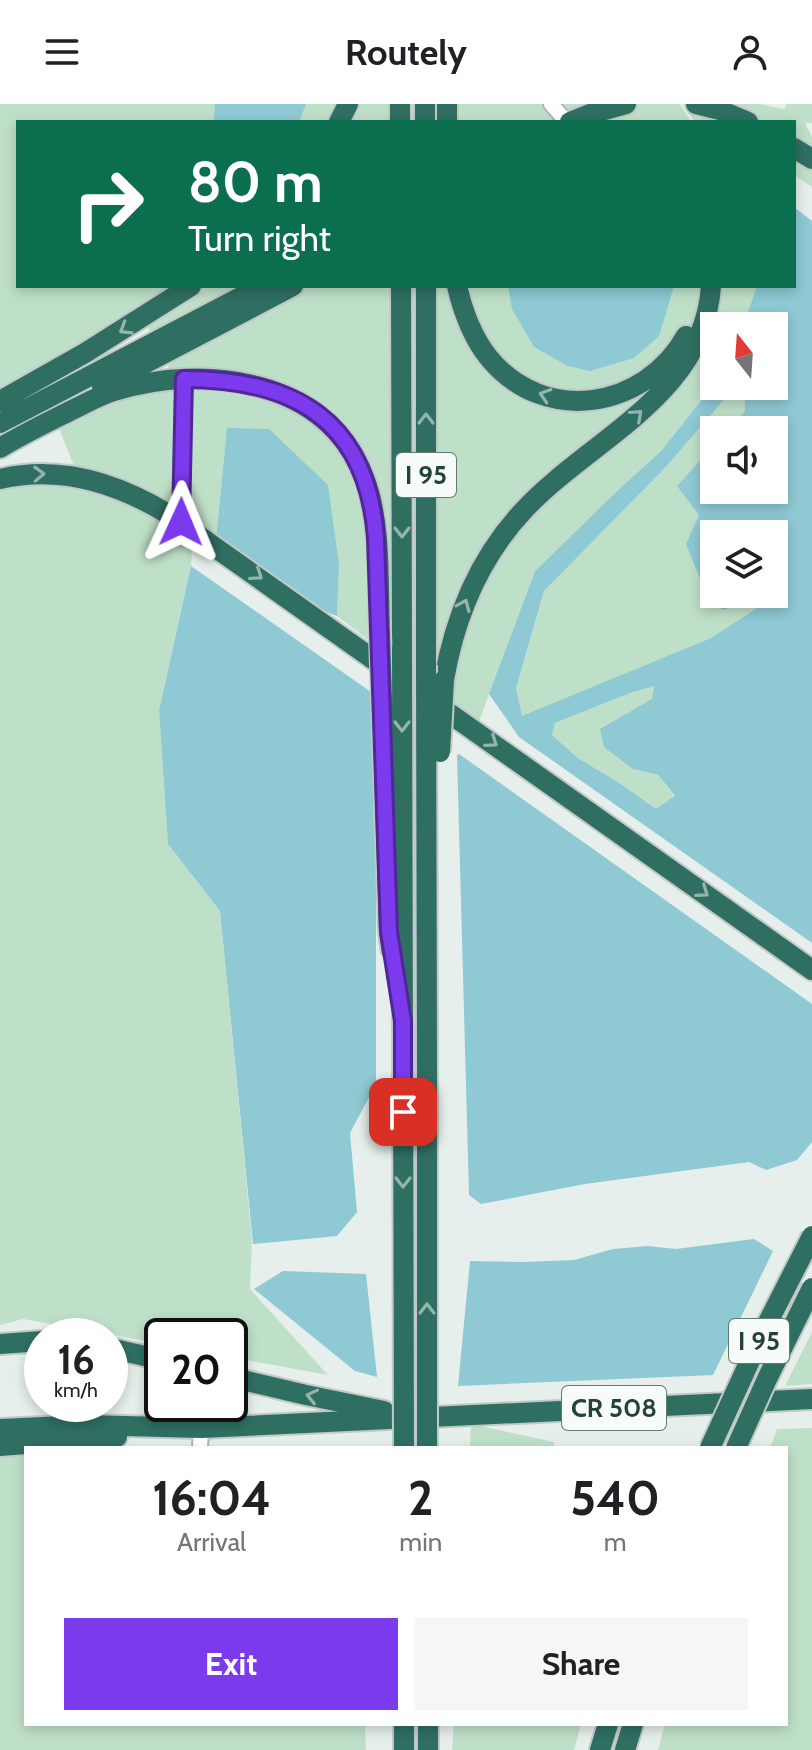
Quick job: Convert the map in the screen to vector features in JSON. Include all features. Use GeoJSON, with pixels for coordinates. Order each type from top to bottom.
{"type":"FeatureCollection","features":[{"type":"Feature","properties":{"kind":"highway"},"geometry":{"type":"LineString","coordinates":[[574,120],[626,104]]}},
{"type":"Feature","properties":{"kind":"highway"},"geometry":{"type":"LineString","coordinates":[[696,104],[743,120]]}},
{"type":"Feature","properties":{"kind":"highway"},"geometry":{"type":"LineString","coordinates":[[0,401],[155,311],[188,288]]}},
{"type":"Feature","properties":{"kind":"highway"},"geometry":{"type":"LineString","coordinates":[[0,423],[258,288]]}},
{"type":"Feature","properties":{"kind":"highway"},"geometry":{"type":"LineString","coordinates":[[0,448],[70,403],[289,288]]}},
{"type":"Feature","properties":{"kind":"highway","name":"I 95"},"geometry":{"type":"LineString","coordinates":[[401,288],[404,1446]]}},
{"type":"Feature","properties":{"kind":"highway","name":"I 95"},"geometry":{"type":"LineString","coordinates":[[426,288],[427,1446]]}},
{"type":"Feature","properties":{"kind":"highway"},"geometry":{"type":"LineString","coordinates":[[458,288],[471,331],[496,366],[534,392],[555,398],[588,401],[630,390],[665,365],[688,331],[699,288]]}},
{"type":"Feature","properties":{"kind":"highway"},"geometry":{"type":"LineString","coordinates":[[427,1063],[440,984],[440,736],[444,680],[459,616],[477,576],[517,518],[538,496],[624,426],[672,381],[704,326],[711,288]]}},
{"type":"Feature","properties":{"kind":"highway"},"geometry":{"type":"LineString","coordinates":[[34,428],[115,391],[148,383],[184,379],[232,381],[278,392],[309,408],[341,437],[359,464],[372,503],[376,538],[389,932],[403,1021]]}},
{"type":"Feature","properties":{"kind":"highway"},"geometry":{"type":"LineString","coordinates":[[0,479],[41,473],[79,477],[155,506],[812,970]]}},
{"type":"Feature","properties":{"kind":"highway","name":"I 95"},"geometry":{"type":"LineString","coordinates":[[711,1446],[764,1330],[812,1236]]}},
{"type":"Feature","properties":{"kind":"highway","name":"I 95"},"geometry":{"type":"LineString","coordinates":[[737,1446],[812,1288]]}},
{"type":"Feature","properties":{"kind":"highway"},"geometry":{"type":"LineString","coordinates":[[0,1344],[24,1342]]}},
{"type":"Feature","properties":{"kind":"highway"},"geometry":{"type":"LineString","coordinates":[[248,1381],[416,1417]]}},
{"type":"Feature","properties":{"kind":"highway","name":"CR 508"},"geometry":{"type":"LineString","coordinates":[[0,1449],[52,1442],[200,1438],[416,1417],[812,1399]]}},
{"type":"Feature","properties":{"kind":"highway","name":"CR 508"},"geometry":{"type":"LineString","coordinates":[[0,1429],[86,1425],[200,1438]]}},
{"type":"Feature","properties":{"kind":"highway"},"geometry":{"type":"LineString","coordinates":[[404,1726],[404,1750]]}},
{"type":"Feature","properties":{"kind":"highway"},"geometry":{"type":"LineString","coordinates":[[428,1726],[428,1750]]}},
{"type":"Feature","properties":{"kind":"highway"},"geometry":{"type":"LineString","coordinates":[[600,1750],[607,1726]]}},
{"type":"Feature","properties":{"kind":"highway"},"geometry":{"type":"LineString","coordinates":[[625,1750],[632,1726]]}},
{"type":"Feature","properties":{"kind":"lane"},"geometry":{"type":"LineString","coordinates":[[551,104],[566,120]]}},
{"type":"Feature","properties":{"kind":"lane"},"geometry":{"type":"LineString","coordinates":[[181,522],[184,379]]}},
{"type":"Feature","properties":{"kind":"green space"},"geometry":{"type":"Polygon","coordinates":[[[0,104],[680,104],[690,120],[16,120],[16,288],[756,288],[748,312],[700,312],[701,400],[662,450],[535,571],[478,724],[337,616],[339,565],[227,428],[216,539],[193,530],[191,566],[159,711],[168,844],[220,911],[252,1241],[250,1289],[328,1375],[248,1360],[248,1318],[144,1318],[144,1341],[128,1338],[128,1318],[24,1318],[0,1325],[0,479],[78,476],[55,418],[167,380],[170,350],[132,313],[0,392],[0,104]]]}},
{"type":"Feature","properties":{"kind":"green space"},"geometry":{"type":"Polygon","coordinates":[[[683,104],[760,104],[784,109],[787,104],[812,104],[812,123],[805,123],[812,137],[812,187],[796,176],[796,120],[694,120],[683,104]]]}},
{"type":"Feature","properties":{"kind":"green space"},"geometry":{"type":"Polygon","coordinates":[[[724,400],[745,400],[745,411],[740,416],[710,416],[724,400]]]}},
{"type":"Feature","properties":{"kind":"green space"},"geometry":{"type":"Polygon","coordinates":[[[700,428],[700,461],[678,486],[699,515],[700,608],[757,608],[711,638],[522,717],[516,688],[544,591],[665,468],[700,428]]]}},
{"type":"Feature","properties":{"kind":"green space"},"geometry":{"type":"Polygon","coordinates":[[[654,686],[633,769],[658,775],[675,797],[656,809],[578,758],[552,735],[555,723],[654,686]]]}},
{"type":"Feature","properties":{"kind":"green space"},"geometry":{"type":"Polygon","coordinates":[[[812,1332],[812,1384],[785,1386],[812,1332]]]}},
{"type":"Feature","properties":{"kind":"green space"},"geometry":{"type":"Polygon","coordinates":[[[471,1424],[554,1442],[554,1446],[470,1446],[471,1424]]]}},
{"type":"Feature","properties":{"kind":"green space"},"geometry":{"type":"Polygon","coordinates":[[[812,1428],[812,1750],[658,1750],[664,1726],[788,1726],[788,1446],[771,1446],[777,1429],[812,1428]]]}},
{"type":"Feature","properties":{"kind":"green space"},"geometry":{"type":"Polygon","coordinates":[[[24,1448],[24,1726],[365,1726],[366,1750],[0,1750],[0,1452],[24,1448]]]}},
{"type":"Feature","properties":{"kind":"green space"},"geometry":{"type":"Polygon","coordinates":[[[454,1726],[580,1726],[574,1750],[452,1750],[454,1726]]]}},
{"type":"Feature","properties":{"kind":"water"},"geometry":{"type":"Polygon","coordinates":[[[215,104],[306,104],[300,120],[214,120],[215,104]]]}},
{"type":"Feature","properties":{"kind":"water"},"geometry":{"type":"Polygon","coordinates":[[[796,209],[812,221],[812,943],[519,737],[489,694],[535,571],[662,450],[701,400],[724,400],[710,416],[700,416],[700,428],[665,468],[544,591],[516,688],[522,716],[711,638],[757,608],[788,608],[788,520],[700,520],[700,579],[686,544],[699,515],[677,486],[700,461],[700,504],[788,504],[788,416],[740,416],[745,411],[745,400],[788,400],[788,312],[748,312],[756,288],[796,288],[796,209]],[[654,686],[555,723],[552,735],[578,758],[656,809],[675,796],[658,775],[633,769],[604,747],[600,729],[652,699],[654,686]]]}},
{"type":"Feature","properties":{"kind":"water"},"geometry":{"type":"Polygon","coordinates":[[[508,288],[673,288],[659,336],[634,358],[590,371],[568,366],[534,347],[512,309],[508,288]]]}},
{"type":"Feature","properties":{"kind":"water"},"geometry":{"type":"Polygon","coordinates":[[[227,428],[269,429],[328,485],[339,565],[337,616],[324,611],[216,539],[227,428]]]}},
{"type":"Feature","properties":{"kind":"water"},"geometry":{"type":"Polygon","coordinates":[[[191,566],[371,692],[372,743],[376,744],[376,1084],[350,1133],[357,1212],[337,1236],[253,1244],[220,911],[168,844],[159,711],[191,566]]]}},
{"type":"Feature","properties":{"kind":"water"},"geometry":{"type":"Polygon","coordinates":[[[459,754],[812,1004],[812,1142],[797,1160],[766,1170],[749,1162],[585,1184],[481,1204],[469,1195],[459,754]]]}},
{"type":"Feature","properties":{"kind":"water"},"geometry":{"type":"Polygon","coordinates":[[[754,1239],[773,1251],[713,1375],[458,1386],[470,1261],[574,1260],[613,1249],[647,1246],[676,1249],[754,1239]]]}},
{"type":"Feature","properties":{"kind":"water"},"geometry":{"type":"Polygon","coordinates":[[[283,1271],[366,1274],[377,1377],[355,1371],[254,1289],[283,1271]]]}},
{"type":"Feature","properties":{"kind":"route"},"geometry":{"type":"LineString","coordinates":[[181,522],[184,379],[243,383],[289,396],[334,429],[363,473],[372,503],[376,538],[389,932],[403,1021],[403,1112]]}}]}
